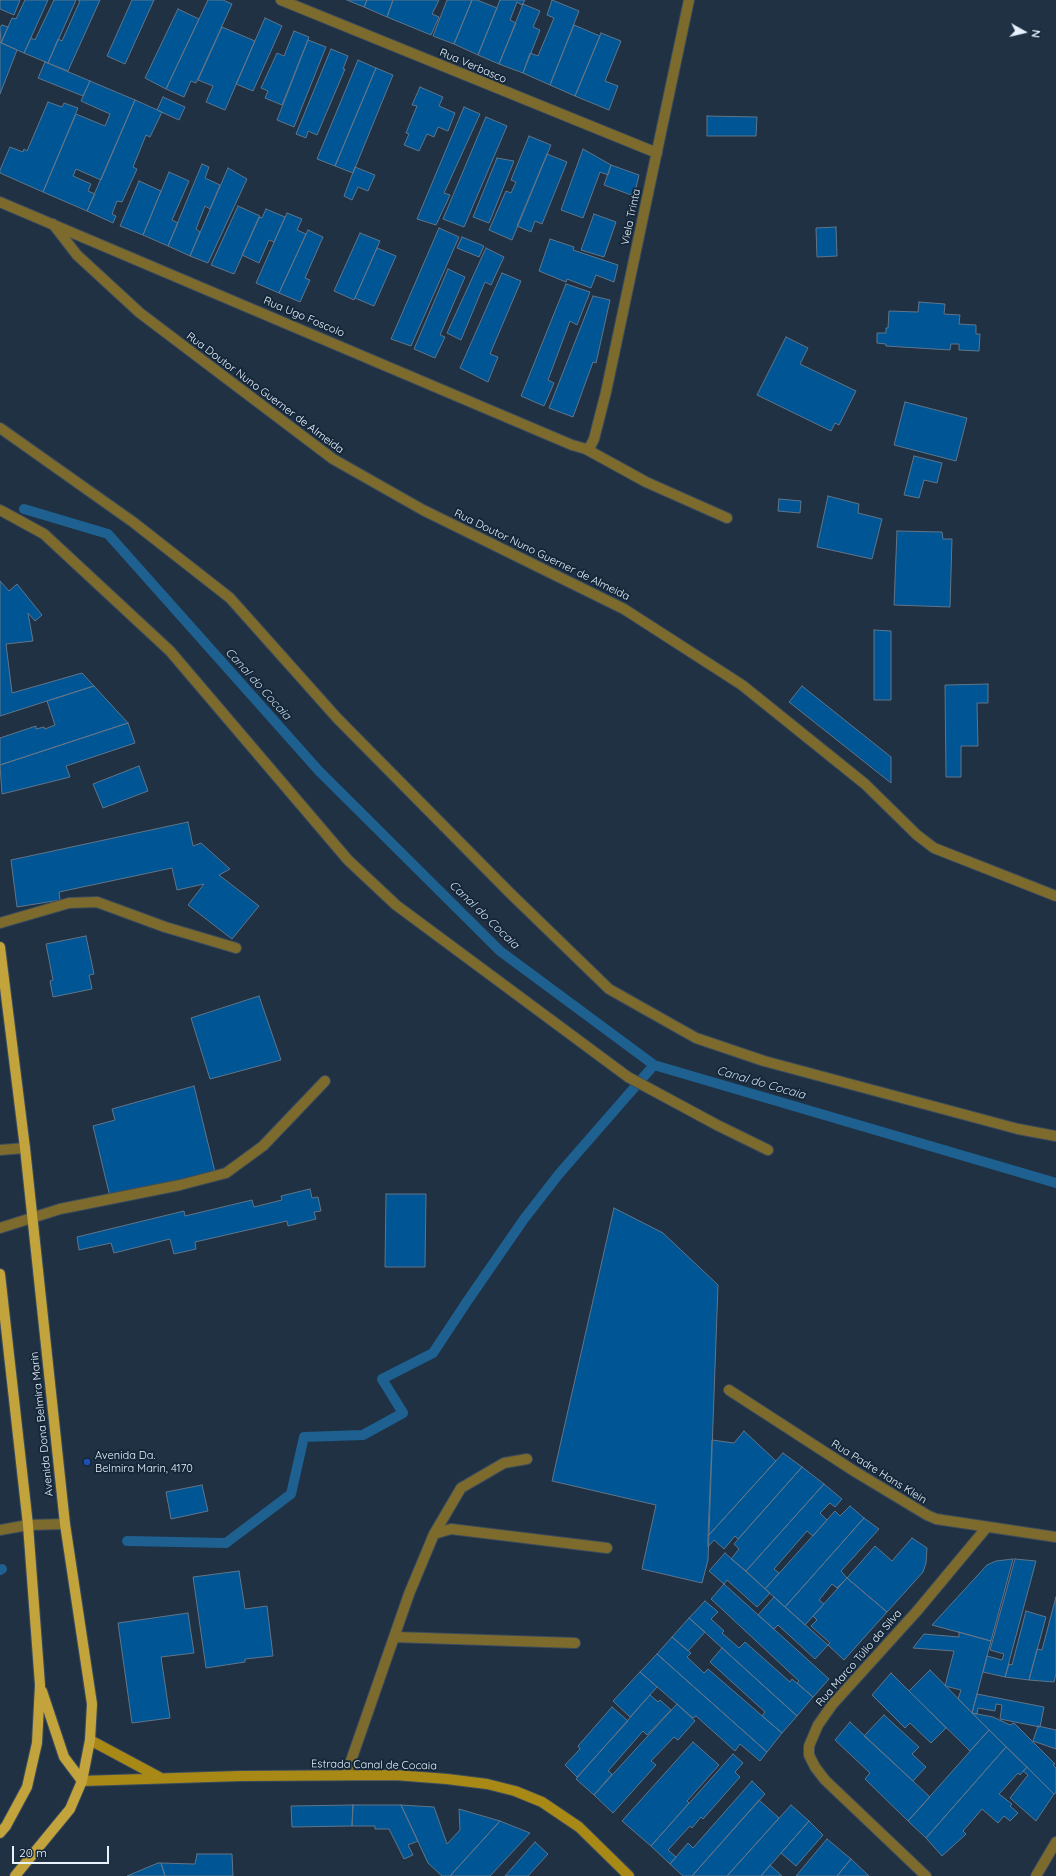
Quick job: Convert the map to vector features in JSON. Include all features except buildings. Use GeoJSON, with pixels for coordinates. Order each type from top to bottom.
{"type":"FeatureCollection","features":[{"type":"Feature","properties":{"kind":"main road","name":"Avenida Dona Belmira Marin"},"geometry":{"type":"LineString","coordinates":[[0,947],[32,1217],[65,1524],[92,1704],[90,1740],[82,1781],[70,1809],[15,1876]]}},
{"type":"Feature","properties":{"kind":"main road"},"geometry":{"type":"LineString","coordinates":[[0,1274],[28,1525],[40,1685],[37,1743],[27,1787],[6,1826],[0,1833]]}},
{"type":"Feature","properties":{"kind":"main road"},"geometry":{"type":"LineString","coordinates":[[40,1685],[64,1757],[82,1781]]}},
{"type":"Feature","properties":{"kind":"main road","name":"Estrada Canal de Cocaia"},"geometry":{"type":"LineString","coordinates":[[90,1740],[160,1778]]}},
{"type":"Feature","properties":{"kind":"main road","name":"Estrada Canal de Cocaia"},"geometry":{"type":"LineString","coordinates":[[82,1781],[160,1778],[395,1775],[487,1784],[515,1791],[542,1802],[579,1827],[629,1876]]}},
{"type":"Feature","properties":{"kind":"street","name":"Rua Verbasco"},"geometry":{"type":"LineString","coordinates":[[281,0],[657,154]]}},
{"type":"Feature","properties":{"kind":"street","name":"Viela Trinta"},"geometry":{"type":"LineString","coordinates":[[586,448],[590,447],[594,439],[690,0]]}},
{"type":"Feature","properties":{"kind":"street","name":"Rua Ugo Foscolo"},"geometry":{"type":"LineString","coordinates":[[0,202],[572,445],[586,448],[646,482],[727,518]]}},
{"type":"Feature","properties":{"kind":"street","name":"Rua Doutor Nuno Guerner de Almeida"},"geometry":{"type":"LineString","coordinates":[[53,224],[77,255],[140,313],[333,459],[423,510],[624,609],[742,685],[865,784],[917,835],[934,848],[1056,896]]}},
{"type":"Feature","properties":{"kind":"street"},"geometry":{"type":"LineString","coordinates":[[0,428],[133,522],[230,598],[337,718],[510,893],[609,988],[696,1038],[764,1061],[1018,1129],[1056,1136]]}},
{"type":"Feature","properties":{"kind":"street"},"geometry":{"type":"LineString","coordinates":[[0,510],[44,534],[170,651],[348,860],[396,906],[574,1039],[628,1077],[717,1125],[768,1150]]}},
{"type":"Feature","properties":{"kind":"street"},"geometry":{"type":"LineString","coordinates":[[0,923],[69,903],[97,902],[165,927],[236,948]]}},
{"type":"Feature","properties":{"kind":"street"},"geometry":{"type":"LineString","coordinates":[[0,1228],[32,1217],[226,1173],[263,1146],[325,1081]]}},
{"type":"Feature","properties":{"kind":"street"},"geometry":{"type":"LineString","coordinates":[[0,1150],[24,1148]]}},
{"type":"Feature","properties":{"kind":"street","name":"Rua Padre Hans Klein"},"geometry":{"type":"LineString","coordinates":[[730,1390],[909,1506],[936,1519],[1056,1537]]}},
{"type":"Feature","properties":{"kind":"street"},"geometry":{"type":"LineString","coordinates":[[346,1775],[409,1594],[434,1534],[460,1488],[504,1463],[527,1459]]}},
{"type":"Feature","properties":{"kind":"street"},"geometry":{"type":"LineString","coordinates":[[0,1530],[28,1525],[65,1524]]}},
{"type":"Feature","properties":{"kind":"street","name":"Rua Marco Túlio da Silva"},"geometry":{"type":"LineString","coordinates":[[926,1876],[848,1804],[825,1780],[815,1767],[809,1755],[809,1746],[818,1725],[832,1705],[917,1611],[987,1527]]}},
{"type":"Feature","properties":{"kind":"street"},"geometry":{"type":"LineString","coordinates":[[434,1534],[452,1529],[607,1548]]}},
{"type":"Feature","properties":{"kind":"street"},"geometry":{"type":"LineString","coordinates":[[394,1637],[575,1642]]}},
{"type":"Feature","properties":{"kind":"street"},"geometry":{"type":"LineString","coordinates":[[1036,1876],[1056,1842]]}},
{"type":"Feature","properties":{"kind":"waterway","name":"Canal do Cocaia"},"geometry":{"type":"LineString","coordinates":[[24,509],[108,534],[319,771],[500,951],[654,1065],[1056,1183]]}},
{"type":"Feature","properties":{"kind":"waterway"},"geometry":{"type":"LineString","coordinates":[[127,1541],[226,1543],[291,1494],[304,1437],[363,1435],[403,1413],[382,1379],[433,1353],[524,1219],[559,1174],[654,1065]]}},
{"type":"Feature","properties":{"kind":"place","name":"Avenida Da. Belmira Marin, 4170"},"geometry":{"type":"Point","coordinates":[87,1462]}}]}
